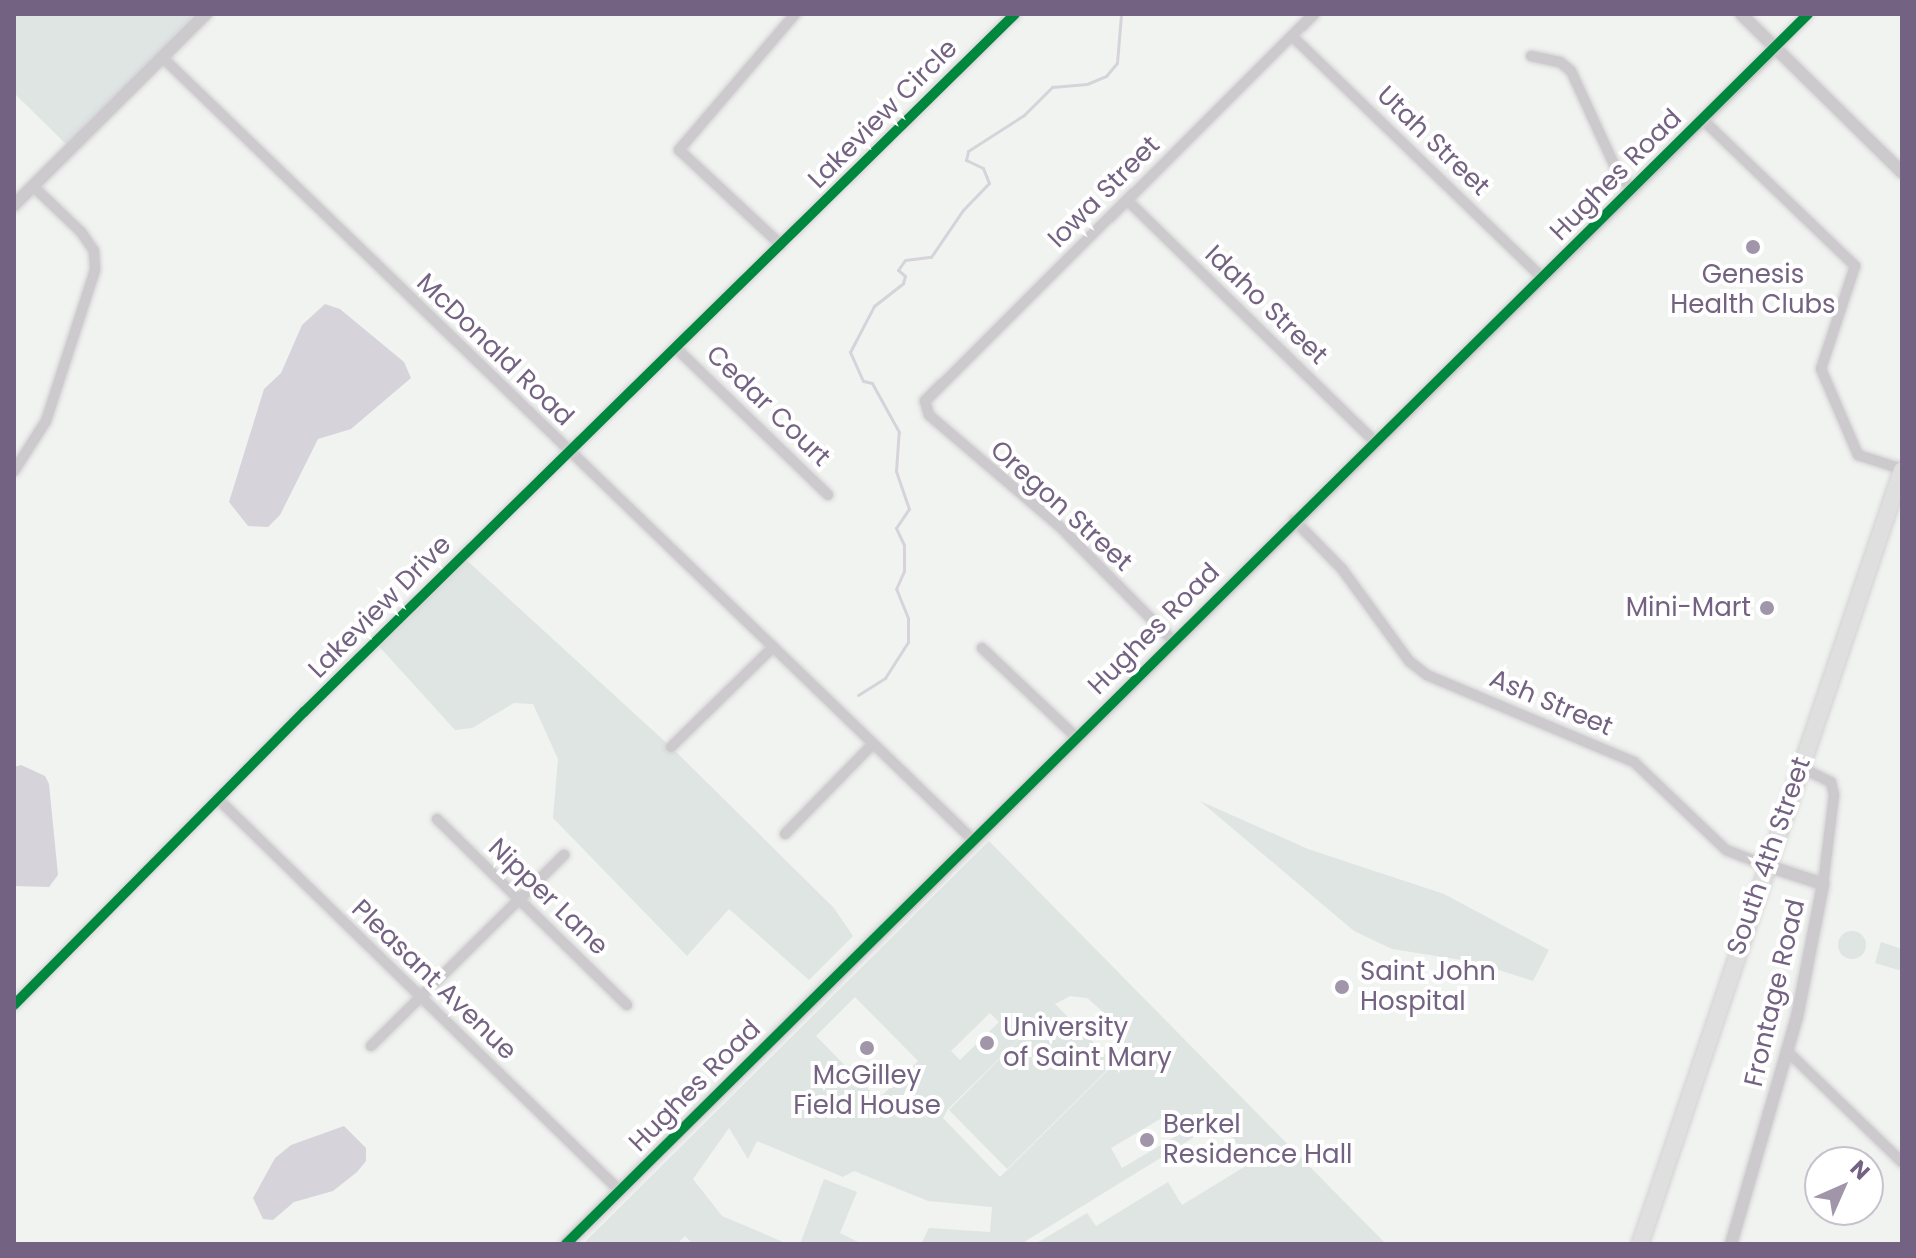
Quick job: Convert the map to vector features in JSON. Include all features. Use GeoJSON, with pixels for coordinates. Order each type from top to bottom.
{"type":"FeatureCollection","features":[{"type":"Feature","properties":{"kind":"highway","name":"South 4th Street"},"geometry":{"type":"LineString","coordinates":[[1640,1244],[1765,865],[1902,469]]}},
{"type":"Feature","properties":{"kind":"street"},"geometry":{"type":"LineString","coordinates":[[14,205],[206,14]]}},
{"type":"Feature","properties":{"kind":"street"},"geometry":{"type":"LineString","coordinates":[[781,245],[679,150],[795,14]]}},
{"type":"Feature","properties":{"kind":"street","name":"Lakeview Circle"},"geometry":{"type":"LineString","coordinates":[[781,245],[1015,14]]}},
{"type":"Feature","properties":{"kind":"street","name":"Iowa Street"},"geometry":{"type":"LineString","coordinates":[[925,401],[1314,14]]}},
{"type":"Feature","properties":{"kind":"street"},"geometry":{"type":"LineString","coordinates":[[1741,14],[1902,172]]}},
{"type":"Feature","properties":{"kind":"street"},"geometry":{"type":"LineString","coordinates":[[1775,48],[1808,14]]}},
{"type":"Feature","properties":{"kind":"street","name":"Utah Street"},"geometry":{"type":"LineString","coordinates":[[1292,36],[1543,278]]}},
{"type":"Feature","properties":{"kind":"street","name":"Hughes Road"},"geometry":{"type":"LineString","coordinates":[[566,1244],[1294,520],[1633,191],[1775,48]]}},
{"type":"Feature","properties":{"kind":"street"},"geometry":{"type":"LineString","coordinates":[[1531,56],[1560,62],[1571,71],[1618,173],[1633,191]]}},
{"type":"Feature","properties":{"kind":"street","name":"McDonald Road"},"geometry":{"type":"LineString","coordinates":[[162,57],[972,839]]}},
{"type":"Feature","properties":{"kind":"street"},"geometry":{"type":"LineString","coordinates":[[1703,120],[1855,266],[1821,369],[1858,455],[1902,469]]}},
{"type":"Feature","properties":{"kind":"street"},"geometry":{"type":"LineString","coordinates":[[14,471],[46,421],[95,270],[94,251],[81,232],[33,186]]}},
{"type":"Feature","properties":{"kind":"street","name":"Idaho Street"},"geometry":{"type":"LineString","coordinates":[[1127,200],[1374,441]]}},
{"type":"Feature","properties":{"kind":"street","name":"Lakeview Drive"},"geometry":{"type":"LineString","coordinates":[[14,1005],[218,799],[781,245]]}},
{"type":"Feature","properties":{"kind":"street","name":"Cedar Court"},"geometry":{"type":"LineString","coordinates":[[677,349],[828,495]]}},
{"type":"Feature","properties":{"kind":"street","name":"Oregon Street"},"geometry":{"type":"LineString","coordinates":[[925,401],[929,415],[1059,526],[1173,641]]}},
{"type":"Feature","properties":{"kind":"street","name":"Ash Street"},"geometry":{"type":"LineString","coordinates":[[1294,520],[1342,569],[1409,661],[1427,675],[1634,762],[1726,850],[1823,884]]}},
{"type":"Feature","properties":{"kind":"street"},"geometry":{"type":"LineString","coordinates":[[671,747],[773,647]]}},
{"type":"Feature","properties":{"kind":"street"},"geometry":{"type":"LineString","coordinates":[[982,648],[1076,737]]}},
{"type":"Feature","properties":{"kind":"street"},"geometry":{"type":"LineString","coordinates":[[785,834],[872,745]]}},
{"type":"Feature","properties":{"kind":"street","name":"Frontage Road"},"geometry":{"type":"LineString","coordinates":[[1731,1244],[1787,1051],[1823,884],[1834,795],[1831,782],[1800,767]]}},
{"type":"Feature","properties":{"kind":"street","name":"Pleasant Avenue"},"geometry":{"type":"LineString","coordinates":[[218,799],[620,1191]]}},
{"type":"Feature","properties":{"kind":"street","name":"Nipper Lane"},"geometry":{"type":"LineString","coordinates":[[437,819],[627,1005]]}},
{"type":"Feature","properties":{"kind":"street"},"geometry":{"type":"LineString","coordinates":[[371,1046],[564,855]]}},
{"type":"Feature","properties":{"kind":"street"},"geometry":{"type":"LineString","coordinates":[[1787,1051],[1902,1162]]}},
{"type":"Feature","properties":{"kind":"shaded area"},"geometry":{"type":"Polygon","coordinates":[[[14,14],[206,14],[72,150],[14,93],[14,14]]]}},
{"type":"Feature","properties":{"kind":"shaded area"},"geometry":{"type":"Polygon","coordinates":[[[325,304],[340,309],[404,362],[411,378],[351,429],[318,439],[280,515],[268,527],[248,526],[229,502],[264,389],[281,373],[302,325],[325,304]]]}},
{"type":"Feature","properties":{"kind":"shaded area"},"geometry":{"type":"Polygon","coordinates":[[[462,556],[671,747],[834,908],[853,936],[809,980],[729,909],[687,956],[553,818],[558,759],[533,704],[514,703],[472,728],[455,730],[375,642],[462,556]]]}},
{"type":"Feature","properties":{"kind":"shaded area"},"geometry":{"type":"Polygon","coordinates":[[[21,765],[45,776],[49,784],[58,875],[49,887],[14,886],[14,767],[21,765]]]}},
{"type":"Feature","properties":{"kind":"shaded area"},"geometry":{"type":"Polygon","coordinates":[[[1200,801],[1308,849],[1444,894],[1549,950],[1533,981],[1474,962],[1392,949],[1354,931],[1200,801]]]}},
{"type":"Feature","properties":{"kind":"shaded area","name":"University of Saint Mary"},"geometry":{"type":"Polygon","coordinates":[[[989,841],[1386,1244],[1035,1244],[1087,1213],[1096,1226],[1168,1182],[1182,1205],[1249,1164],[1222,1120],[1021,1244],[921,1244],[929,1228],[990,1232],[992,1207],[928,1201],[854,1171],[843,1177],[757,1141],[748,1159],[729,1128],[693,1179],[722,1216],[788,1244],[693,1244],[685,1236],[677,1244],[583,1244],[989,841]],[[1070,996],[1055,1004],[1114,1063],[1007,1169],[949,1110],[1054,1004],[948,1109],[943,1118],[1000,1177],[1121,1057],[1124,1039],[1115,1022],[1087,998],[1070,996]],[[855,997],[816,1036],[878,1099],[918,1061],[855,997]],[[990,1013],[951,1051],[960,1060],[999,1022],[990,1013]],[[1172,1112],[1111,1148],[1122,1168],[1183,1132],[1172,1112]]]}},
{"type":"Feature","properties":{"kind":"shaded area"},"geometry":{"type":"Polygon","coordinates":[[[1852,931],[1862,935],[1866,945],[1862,955],[1852,959],[1842,955],[1838,945],[1842,935],[1852,931]]]}},
{"type":"Feature","properties":{"kind":"shaded area"},"geometry":{"type":"Polygon","coordinates":[[[1881,942],[1902,949],[1902,971],[1875,963],[1881,942]]]}},
{"type":"Feature","properties":{"kind":"shaded area"},"geometry":{"type":"Polygon","coordinates":[[[344,1126],[366,1148],[366,1161],[357,1172],[333,1191],[294,1202],[273,1220],[263,1219],[253,1198],[275,1158],[291,1145],[344,1126]]]}},
{"type":"Feature","properties":{"kind":"shaded area"},"geometry":{"type":"Polygon","coordinates":[[[824,1179],[857,1192],[840,1233],[862,1244],[800,1244],[824,1179]]]}},
{"type":"Feature","properties":{"kind":"waterway"},"geometry":{"type":"LineString","coordinates":[[858,695],[885,678],[908,642],[908,618],[896,589],[904,571],[904,545],[896,528],[909,509],[896,471],[899,432],[872,383],[863,381],[850,352],[874,306],[903,283],[905,276],[898,270],[905,260],[931,257],[963,210],[989,183],[983,168],[966,160],[968,151],[1024,115],[1052,87],[1087,84],[1106,76],[1117,63],[1121,14]]}},
{"type":"Feature","properties":{"kind":"cycle path"},"geometry":{"type":"LineString","coordinates":[[14,1005],[304,712],[1015,14]]}},
{"type":"Feature","properties":{"kind":"cycle path"},"geometry":{"type":"LineString","coordinates":[[566,1244],[1808,14]]}},
{"type":"Feature","properties":{"kind":"place","name":"Genesis Health Clubs"},"geometry":{"type":"Point","coordinates":[1753,247]}},
{"type":"Feature","properties":{"kind":"place","name":"Mini-Mart"},"geometry":{"type":"Point","coordinates":[1767,608]}},
{"type":"Feature","properties":{"kind":"place","name":"Saint John Hospital"},"geometry":{"type":"Point","coordinates":[1342,987]}},
{"type":"Feature","properties":{"kind":"place","name":"University of Saint Mary"},"geometry":{"type":"Point","coordinates":[987,1043]}},
{"type":"Feature","properties":{"kind":"place","name":"McGilley Field House"},"geometry":{"type":"Point","coordinates":[867,1048]}},
{"type":"Feature","properties":{"kind":"place","name":"Berkel Residence Hall"},"geometry":{"type":"Point","coordinates":[1147,1140]}}]}
